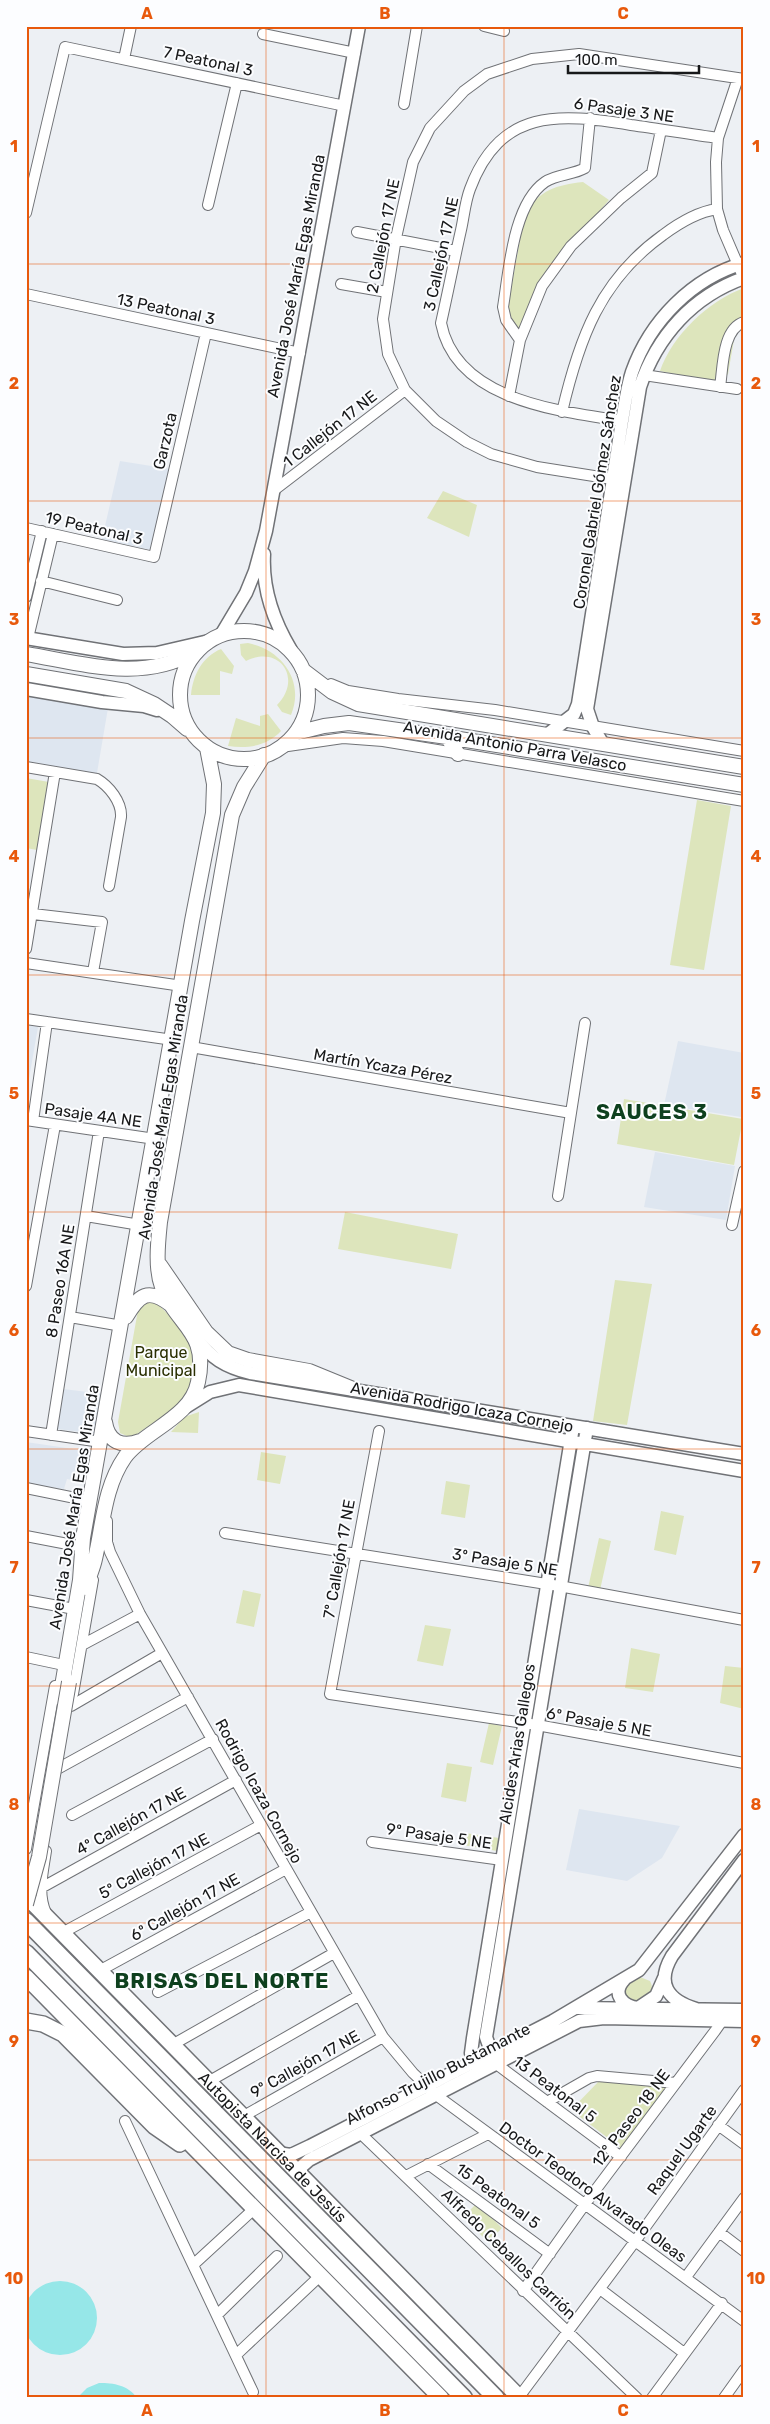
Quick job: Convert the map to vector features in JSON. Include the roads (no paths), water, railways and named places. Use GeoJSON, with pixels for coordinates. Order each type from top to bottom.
{"type":"FeatureCollection","features":[{"type":"Feature","properties":{"kind":"highway","name":"Autopista Narcisa de Jesús"},"geometry":{"type":"LineString","coordinates":[[26,1921],[494,2395]]}},
{"type":"Feature","properties":{"kind":"highway"},"geometry":{"type":"LineString","coordinates":[[26,1953],[464,2398]]}},
{"type":"Feature","properties":{"kind":"main road"},"geometry":{"type":"LineString","coordinates":[[26,654],[131,670],[171,662],[197,650],[215,638],[240,630],[258,632],[276,638],[291,650],[301,666],[308,692],[306,714],[296,733],[281,747],[264,755],[238,759],[222,755],[207,748],[172,716],[140,696],[126,691],[26,674]]}},
{"type":"Feature","properties":{"kind":"main road"},"geometry":{"type":"LineString","coordinates":[[195,736],[186,723],[180,707],[180,691],[187,663],[197,650]]}},
{"type":"Feature","properties":{"kind":"main road","name":"Avenida Antonio Parra Velasco"},"geometry":{"type":"LineString","coordinates":[[301,666],[343,700],[358,704],[744,767]]}},
{"type":"Feature","properties":{"kind":"main road","name":"Avenida Antonio Parra Velasco"},"geometry":{"type":"LineString","coordinates":[[296,733],[330,724],[349,723],[448,737],[744,785]]}},
{"type":"Feature","properties":{"kind":"main road"},"geometry":{"type":"LineString","coordinates":[[448,737],[458,754]]}},
{"type":"Feature","properties":{"kind":"main road","name":"Avenida José María Egas Miranda"},"geometry":{"type":"LineString","coordinates":[[66,1682],[80,1580],[81,1542],[101,1442],[173,1040],[192,921],[213,813],[214,784],[207,748]]}},
{"type":"Feature","properties":{"kind":"main road","name":"Avenida José María Egas Miranda"},"geometry":{"type":"LineString","coordinates":[[66,1682],[87,1581],[95,1561],[108,1494],[124,1459],[141,1441],[181,1410],[192,1396],[198,1384],[202,1358],[194,1336],[171,1305],[162,1287],[159,1263],[160,1222],[232,815],[244,787],[264,755]]}},
{"type":"Feature","properties":{"kind":"main road"},"geometry":{"type":"LineString","coordinates":[[159,1263],[209,1336],[228,1353],[248,1360],[310,1371],[353,1388]]}},
{"type":"Feature","properties":{"kind":"main road"},"geometry":{"type":"LineString","coordinates":[[122,1324],[133,1304],[142,1296],[156,1295],[171,1305]]}},
{"type":"Feature","properties":{"kind":"main road"},"geometry":{"type":"LineString","coordinates":[[105,1419],[109,1433],[117,1443],[126,1445],[141,1441]]}},
{"type":"Feature","properties":{"kind":"main road"},"geometry":{"type":"LineString","coordinates":[[26,1886],[66,1682]]}},
{"type":"Feature","properties":{"kind":"main road"},"geometry":{"type":"LineString","coordinates":[[26,1904],[39,1857],[66,1682]]}},
{"type":"Feature","properties":{"kind":"main road","name":"Autopista Narcisa de Jesús"},"geometry":{"type":"LineString","coordinates":[[26,1896],[519,2397]]}},
{"type":"Feature","properties":{"kind":"main road"},"geometry":{"type":"LineString","coordinates":[[26,1977],[440,2398]]}},
{"type":"Feature","properties":{"kind":"main road"},"geometry":{"type":"LineString","coordinates":[[26,2021],[43,2024],[62,2034],[154,2126],[214,2168]]}},
{"type":"Feature","properties":{"kind":"street"},"geometry":{"type":"LineString","coordinates":[[124,59],[131,26]]}},
{"type":"Feature","properties":{"kind":"street","name":"Avenida José María Egas Miranda"},"geometry":{"type":"LineString","coordinates":[[291,650],[279,629],[268,599],[264,562],[266,532],[359,26]]}},
{"type":"Feature","properties":{"kind":"street"},"geometry":{"type":"LineString","coordinates":[[404,104],[417,26]]}},
{"type":"Feature","properties":{"kind":"street"},"geometry":{"type":"LineString","coordinates":[[484,26],[504,31]]}},
{"type":"Feature","properties":{"kind":"street"},"geometry":{"type":"LineString","coordinates":[[264,34],[355,53]]}},
{"type":"Feature","properties":{"kind":"street","name":"7 Peatonal 3"},"geometry":{"type":"LineString","coordinates":[[26,213],[65,47],[345,106]]}},
{"type":"Feature","properties":{"kind":"street","name":"2 Callejón 17 NE"},"geometry":{"type":"LineString","coordinates":[[619,480],[537,467],[491,454],[467,442],[436,421],[405,390],[388,354],[383,329],[386,292],[413,162],[430,128],[458,97],[487,74],[515,64],[548,56],[579,54],[741,79]]}},
{"type":"Feature","properties":{"kind":"street"},"geometry":{"type":"LineString","coordinates":[[741,79],[718,138],[717,209],[723,230],[740,264],[744,278]]}},
{"type":"Feature","properties":{"kind":"street"},"geometry":{"type":"LineString","coordinates":[[208,205],[237,83]]}},
{"type":"Feature","properties":{"kind":"street","name":"6 Pasaje 3 NE"},"geometry":{"type":"LineString","coordinates":[[469,190],[488,156],[508,135],[527,125],[544,120],[565,117],[590,118],[718,138]]}},
{"type":"Feature","properties":{"kind":"street"},"geometry":{"type":"LineString","coordinates":[[520,340],[506,320],[503,307],[521,214],[529,199],[544,182],[585,168],[590,118]]}},
{"type":"Feature","properties":{"kind":"street"},"geometry":{"type":"LineString","coordinates":[[622,421],[534,406],[510,396],[520,340],[542,286],[566,252],[621,198],[652,173],[661,130]]}},
{"type":"Feature","properties":{"kind":"street","name":"3 Callejón 17 NE"},"geometry":{"type":"LineString","coordinates":[[469,190],[441,323],[446,342],[457,358],[486,383],[510,396]]}},
{"type":"Feature","properties":{"kind":"street"},"geometry":{"type":"LineString","coordinates":[[562,412],[583,336],[596,309],[622,272],[652,242],[693,216],[717,209]]}},
{"type":"Feature","properties":{"kind":"street"},"geometry":{"type":"LineString","coordinates":[[357,232],[456,251]]}},
{"type":"Feature","properties":{"kind":"street","name":"Coronel Gabriel Gómez Sánchez"},"geometry":{"type":"LineString","coordinates":[[603,744],[593,727],[587,709],[619,480],[622,421],[633,371],[654,329],[675,304],[690,291],[718,273],[740,264]]}},
{"type":"Feature","properties":{"kind":"street","name":"Coronel Gabriel Gómez Sánchez"},"geometry":{"type":"LineString","coordinates":[[548,734],[574,714],[578,704],[619,480],[644,375],[660,343],[683,315],[714,291],[744,278]]}},
{"type":"Feature","properties":{"kind":"street"},"geometry":{"type":"LineString","coordinates":[[341,284],[386,292]]}},
{"type":"Feature","properties":{"kind":"street","name":"13 Peatonal 3"},"geometry":{"type":"LineString","coordinates":[[26,294],[300,353]]}},
{"type":"Feature","properties":{"kind":"street"},"geometry":{"type":"LineString","coordinates":[[720,387],[729,335],[733,328],[744,322]]}},
{"type":"Feature","properties":{"kind":"street","name":"Garzota"},"geometry":{"type":"LineString","coordinates":[[154,557],[206,333]]}},
{"type":"Feature","properties":{"kind":"street"},"geometry":{"type":"LineString","coordinates":[[644,375],[737,389]]}},
{"type":"Feature","properties":{"kind":"street","name":"1 Callejón 17 NE"},"geometry":{"type":"LineString","coordinates":[[273,491],[405,390]]}},
{"type":"Feature","properties":{"kind":"street","name":"19 Peatonal 3"},"geometry":{"type":"LineString","coordinates":[[26,528],[154,557]]}},
{"type":"Feature","properties":{"kind":"street"},"geometry":{"type":"LineString","coordinates":[[26,598],[28,577],[42,531]]}},
{"type":"Feature","properties":{"kind":"street","name":"Avenida José María Egas Miranda"},"geometry":{"type":"LineString","coordinates":[[215,638],[246,593],[255,571],[266,532]]}},
{"type":"Feature","properties":{"kind":"street"},"geometry":{"type":"LineString","coordinates":[[53,534],[27,638],[123,654],[157,653],[215,638]]}},
{"type":"Feature","properties":{"kind":"street"},"geometry":{"type":"LineString","coordinates":[[42,581],[117,600]]}},
{"type":"Feature","properties":{"kind":"street","name":"Avenida Antonio Parra Velasco"},"geometry":{"type":"LineString","coordinates":[[301,666],[326,681],[348,691],[744,750]]}},
{"type":"Feature","properties":{"kind":"street"},"geometry":{"type":"LineString","coordinates":[[26,689],[102,702],[144,706],[172,716]]}},
{"type":"Feature","properties":{"kind":"street","name":"Avenida Antonio Parra Velasco"},"geometry":{"type":"LineString","coordinates":[[281,747],[342,738],[384,741],[744,801]]}},
{"type":"Feature","properties":{"kind":"street"},"geometry":{"type":"LineString","coordinates":[[26,767],[92,778],[105,786],[116,800],[121,812],[109,886]]}},
{"type":"Feature","properties":{"kind":"street"},"geometry":{"type":"LineString","coordinates":[[26,950],[55,772]]}},
{"type":"Feature","properties":{"kind":"street"},"geometry":{"type":"LineString","coordinates":[[32,914],[102,922],[93,972]]}},
{"type":"Feature","properties":{"kind":"street"},"geometry":{"type":"LineString","coordinates":[[26,963],[182,986]]}},
{"type":"Feature","properties":{"kind":"street"},"geometry":{"type":"LineString","coordinates":[[26,1019],[173,1040]]}},
{"type":"Feature","properties":{"kind":"street"},"geometry":{"type":"LineString","coordinates":[[30,1121],[47,1022]]}},
{"type":"Feature","properties":{"kind":"street"},"geometry":{"type":"LineString","coordinates":[[558,1196],[585,1024]]}},
{"type":"Feature","properties":{"kind":"street","name":"Martín Ycaza Pérez"},"geometry":{"type":"LineString","coordinates":[[191,1047],[250,1059],[571,1114]]}},
{"type":"Feature","properties":{"kind":"street","name":"Pasaje 4A NE"},"geometry":{"type":"LineString","coordinates":[[30,1121],[155,1139]]}},
{"type":"Feature","properties":{"kind":"street"},"geometry":{"type":"LineString","coordinates":[[26,1286],[55,1125]]}},
{"type":"Feature","properties":{"kind":"street","name":"8 Paseo 16A NE"},"geometry":{"type":"LineString","coordinates":[[51,1435],[99,1131]]}},
{"type":"Feature","properties":{"kind":"street"},"geometry":{"type":"LineString","coordinates":[[732,1225],[744,1171]]}},
{"type":"Feature","properties":{"kind":"street"},"geometry":{"type":"LineString","coordinates":[[86,1216],[140,1225]]}},
{"type":"Feature","properties":{"kind":"street"},"geometry":{"type":"LineString","coordinates":[[70,1317],[122,1324]]}},
{"type":"Feature","properties":{"kind":"street","name":"Avenida Rodrigo Icaza Cornejo"},"geometry":{"type":"LineString","coordinates":[[194,1336],[212,1358],[228,1367],[250,1373],[353,1388],[663,1443],[744,1454]]}},
{"type":"Feature","properties":{"kind":"street","name":"Avenida Rodrigo Icaza Cornejo"},"geometry":{"type":"LineString","coordinates":[[181,1410],[210,1392],[239,1385],[744,1471]]}},
{"type":"Feature","properties":{"kind":"street","name":"Alcides Arias Gallegos"},"geometry":{"type":"LineString","coordinates":[[492,2058],[486,2037],[530,1725],[553,1585],[573,1426]]}},
{"type":"Feature","properties":{"kind":"street","name":"Alcides Arias Gallegos"},"geometry":{"type":"LineString","coordinates":[[553,1585],[587,1428]]}},
{"type":"Feature","properties":{"kind":"street","name":"7º Callejón 17 NE"},"geometry":{"type":"LineString","coordinates":[[330,1694],[378,1430]]}},
{"type":"Feature","properties":{"kind":"street"},"geometry":{"type":"LineString","coordinates":[[26,1431],[101,1442]]}},
{"type":"Feature","properties":{"kind":"street"},"geometry":{"type":"LineString","coordinates":[[26,1488],[90,1501]]}},
{"type":"Feature","properties":{"kind":"street","name":"Rodrigo Icaza Cornejo"},"geometry":{"type":"LineString","coordinates":[[108,1494],[107,1542],[118,1570],[140,1614],[358,1996],[383,2037],[430,2091]]}},
{"type":"Feature","properties":{"kind":"street","name":"3º Pasaje 5 NE"},"geometry":{"type":"LineString","coordinates":[[226,1533],[553,1585],[744,1620]]}},
{"type":"Feature","properties":{"kind":"street"},"geometry":{"type":"LineString","coordinates":[[26,1536],[81,1542],[26,1849]]}},
{"type":"Feature","properties":{"kind":"street"},"geometry":{"type":"LineString","coordinates":[[50,1920],[43,1906],[41,1888],[59,1768],[82,1645],[95,1561]]}},
{"type":"Feature","properties":{"kind":"street"},"geometry":{"type":"LineString","coordinates":[[26,1600],[69,1608]]}},
{"type":"Feature","properties":{"kind":"street"},"geometry":{"type":"LineString","coordinates":[[82,1645],[140,1614]]}},
{"type":"Feature","properties":{"kind":"street"},"geometry":{"type":"LineString","coordinates":[[71,1706],[162,1653]]}},
{"type":"Feature","properties":{"kind":"street"},"geometry":{"type":"LineString","coordinates":[[26,1657],[59,1664]]}},
{"type":"Feature","properties":{"kind":"street","name":"6º Pasaje 5 NE"},"geometry":{"type":"LineString","coordinates":[[330,1694],[530,1725],[744,1763]]}},
{"type":"Feature","properties":{"kind":"street"},"geometry":{"type":"LineString","coordinates":[[59,1768],[188,1697]]}},
{"type":"Feature","properties":{"kind":"street","name":"Alcides Arias Gallegos"},"geometry":{"type":"LineString","coordinates":[[474,2062],[471,2053],[502,1860],[530,1725]]}},
{"type":"Feature","properties":{"kind":"street"},"geometry":{"type":"LineString","coordinates":[[72,1815],[212,1739]]}},
{"type":"Feature","properties":{"kind":"street","name":"4º Callejón 17 NE"},"geometry":{"type":"LineString","coordinates":[[41,1888],[236,1780]]}},
{"type":"Feature","properties":{"kind":"street","name":"5º Callejón 17 NE"},"geometry":{"type":"LineString","coordinates":[[62,1933],[261,1825]]}},
{"type":"Feature","properties":{"kind":"street"},"geometry":{"type":"LineString","coordinates":[[744,1835],[640,1970],[624,1980],[618,1989],[620,1999],[627,2006],[638,2008],[656,1996],[665,1984],[672,1956],[744,1860]]}},
{"type":"Feature","properties":{"kind":"street","name":"9º Pasaje 5 NE"},"geometry":{"type":"LineString","coordinates":[[372,1842],[502,1860]]}},
{"type":"Feature","properties":{"kind":"street","name":"6º Callejón 17 NE"},"geometry":{"type":"LineString","coordinates":[[99,1971],[286,1869]]}},
{"type":"Feature","properties":{"kind":"street"},"geometry":{"type":"LineString","coordinates":[[158,1992],[311,1912]]}},
{"type":"Feature","properties":{"kind":"street"},"geometry":{"type":"LineString","coordinates":[[172,2045],[334,1954]]}},
{"type":"Feature","properties":{"kind":"street"},"geometry":{"type":"LineString","coordinates":[[640,1970],[654,1976],[665,1984],[681,2004],[744,2021]]}},
{"type":"Feature","properties":{"kind":"street","name":"Alfonso Trujillo Bustamante"},"geometry":{"type":"LineString","coordinates":[[277,2153],[290,2154],[310,2146],[430,2091],[492,2058],[624,1980]]}},
{"type":"Feature","properties":{"kind":"street"},"geometry":{"type":"LineString","coordinates":[[208,2082],[358,1996]]}},
{"type":"Feature","properties":{"kind":"street"},"geometry":{"type":"LineString","coordinates":[[571,2011],[584,2007],[696,2009]]}},
{"type":"Feature","properties":{"kind":"street"},"geometry":{"type":"LineString","coordinates":[[723,2015],[744,2010]]}},
{"type":"Feature","properties":{"kind":"street","name":"Alfonso Trujillo Bustamante"},"geometry":{"type":"LineString","coordinates":[[300,2176],[301,2167],[309,2160],[360,2134],[474,2062],[492,2058],[571,2024],[604,2018],[723,2015]]}},
{"type":"Feature","properties":{"kind":"street","name":"12° Paseo 18 NE"},"geometry":{"type":"LineString","coordinates":[[523,2291],[585,2204],[676,2083],[723,2015]]}},
{"type":"Feature","properties":{"kind":"street","name":"9º Callejón 17 NE"},"geometry":{"type":"LineString","coordinates":[[242,2117],[383,2037]]}},
{"type":"Feature","properties":{"kind":"street","name":"13 Peatonal 5"},"geometry":{"type":"LineString","coordinates":[[492,2058],[621,2157]]}},
{"type":"Feature","properties":{"kind":"street"},"geometry":{"type":"LineString","coordinates":[[547,2102],[597,2076],[676,2083]]}},
{"type":"Feature","properties":{"kind":"street","name":"Raquel Ugarte"},"geometry":{"type":"LineString","coordinates":[[519,2397],[636,2240],[744,2090]]}},
{"type":"Feature","properties":{"kind":"street","name":"Doctor Teodoro Alvarado Oleas"},"geometry":{"type":"LineString","coordinates":[[430,2091],[636,2240],[744,2321]]}},
{"type":"Feature","properties":{"kind":"street"},"geometry":{"type":"LineString","coordinates":[[125,2121],[253,2392]]}},
{"type":"Feature","properties":{"kind":"street"},"geometry":{"type":"LineString","coordinates":[[718,2125],[744,2144]]}},
{"type":"Feature","properties":{"kind":"street","name":"Alfredo Ceballos Carrión"},"geometry":{"type":"LineString","coordinates":[[360,2134],[637,2398]]}},
{"type":"Feature","properties":{"kind":"street"},"geometry":{"type":"LineString","coordinates":[[406,2176],[488,2134]]}},
{"type":"Feature","properties":{"kind":"street","name":"15 Peatonal 5"},"geometry":{"type":"LineString","coordinates":[[428,2164],[550,2254]]}},
{"type":"Feature","properties":{"kind":"street"},"geometry":{"type":"LineString","coordinates":[[686,2277],[744,2198]]}},
{"type":"Feature","properties":{"kind":"street"},"geometry":{"type":"LineString","coordinates":[[193,2265],[254,2209]]}},
{"type":"Feature","properties":{"kind":"street"},"geometry":{"type":"LineString","coordinates":[[719,2232],[744,2251]]}},
{"type":"Feature","properties":{"kind":"street"},"geometry":{"type":"LineString","coordinates":[[217,2315],[277,2256]]}},
{"type":"Feature","properties":{"kind":"street"},"geometry":{"type":"LineString","coordinates":[[236,2355],[320,2275]]}},
{"type":"Feature","properties":{"kind":"street"},"geometry":{"type":"LineString","coordinates":[[600,2289],[684,2353]]}},
{"type":"Feature","properties":{"kind":"street"},"geometry":{"type":"LineString","coordinates":[[652,2398],[722,2303]]}},
{"type":"Feature","properties":{"kind":"street"},"geometry":{"type":"LineString","coordinates":[[724,2398],[744,2370]]}},
{"type":"Feature","properties":{"kind":"water"},"geometry":{"type":"Polygon","coordinates":[[[60,2281],[74,2284],[86,2292],[94,2304],[97,2318],[94,2332],[86,2344],[74,2352],[60,2355],[46,2352],[34,2344],[26,2332],[23,2318],[26,2304],[34,2292],[46,2284],[60,2281]]]}},
{"type":"Feature","properties":{"kind":"water"},"geometry":{"type":"Polygon","coordinates":[[[99,2383],[120,2386],[129,2390],[137,2398],[77,2398],[87,2388],[99,2383]]]}},
{"type":"Feature","properties":{"kind":"district","name":"SAUCES 3"},"geometry":{"type":"Point","coordinates":[652,1111]}},
{"type":"Feature","properties":{"kind":"district","name":"BRISAS DEL NORTE"},"geometry":{"type":"Point","coordinates":[222,1980]}},
{"type":"Feature","properties":{"kind":"park label","name":"Parque Municipal"},"geometry":{"type":"Point","coordinates":[161,1361]}}]}
